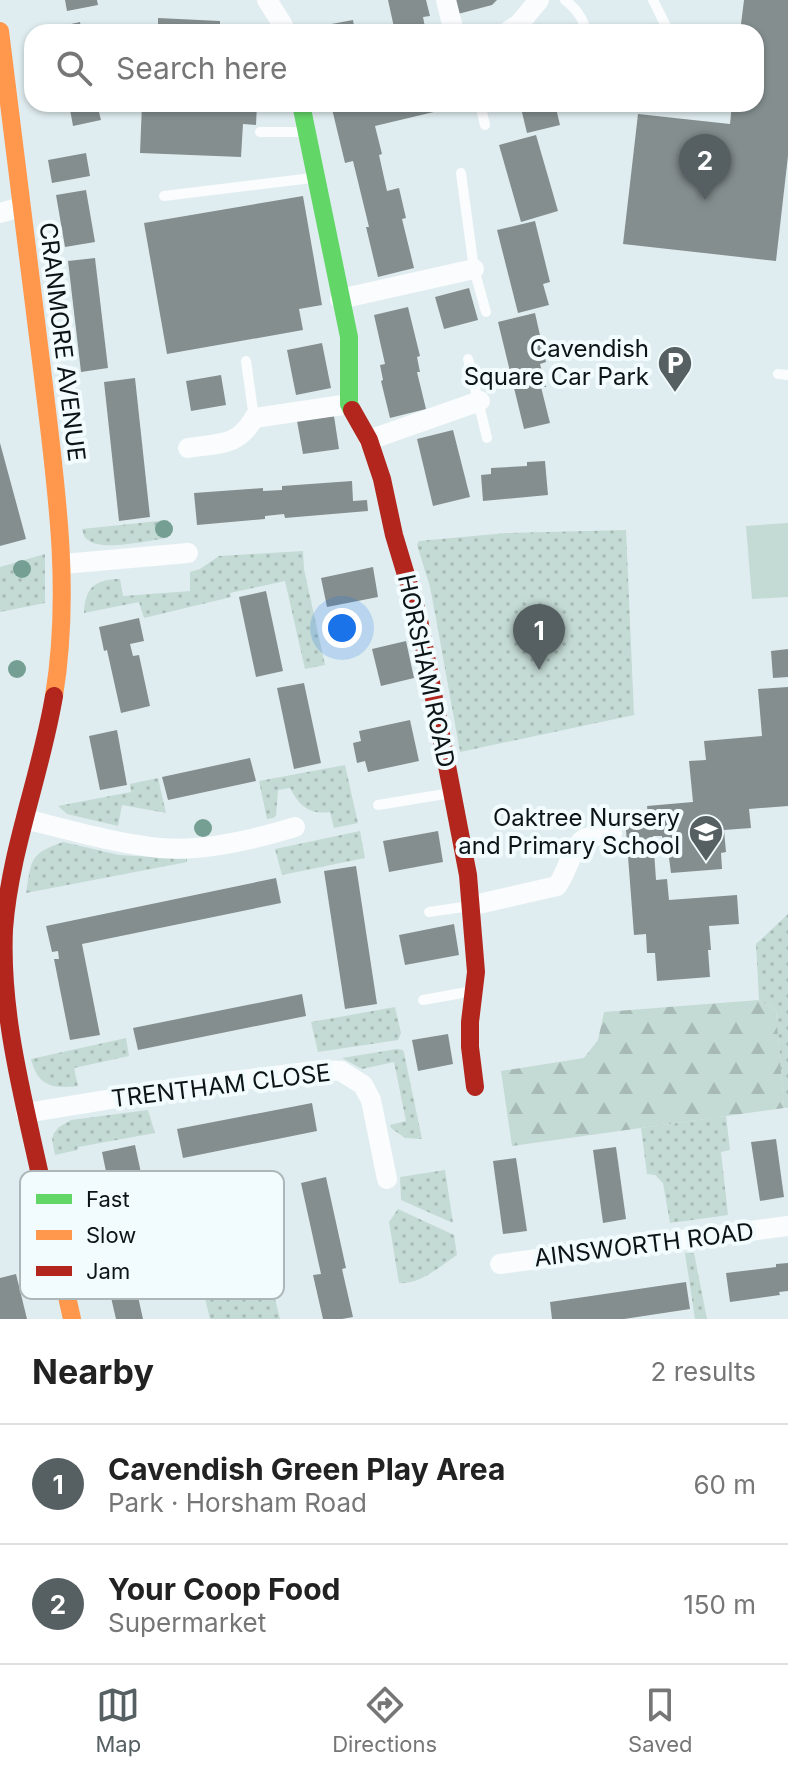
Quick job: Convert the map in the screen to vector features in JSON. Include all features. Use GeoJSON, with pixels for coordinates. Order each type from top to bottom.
{"type":"FeatureCollection","features":[{"type":"Feature","properties":{"kind":"street"},"geometry":{"type":"LineString","coordinates":[[267,0],[282,24]]}},
{"type":"Feature","properties":{"kind":"street"},"geometry":{"type":"LineString","coordinates":[[446,0],[452,24]]}},
{"type":"Feature","properties":{"kind":"street"},"geometry":{"type":"LineString","coordinates":[[519,24],[539,0]]}},
{"type":"Feature","properties":{"kind":"street","name":"CRANMORE AVENUE"},"geometry":{"type":"LineString","coordinates":[[0,31],[63,564],[63,628],[58,670],[41,761],[7,900],[3,939],[2,993],[39,1171]]}},
{"type":"Feature","properties":{"kind":"street","name":"HORSHAM ROAD"},"geometry":{"type":"LineString","coordinates":[[302,112],[349,337],[349,404],[369,440],[382,479],[394,535],[418,615],[468,875],[476,972],[470,1022],[475,1087]]}},
{"type":"Feature","properties":{"kind":"street"},"geometry":{"type":"LineString","coordinates":[[0,213],[21,207]]}},
{"type":"Feature","properties":{"kind":"street"},"geometry":{"type":"LineString","coordinates":[[340,299],[474,269]]}},
{"type":"Feature","properties":{"kind":"street"},"geometry":{"type":"LineString","coordinates":[[369,440],[480,401]]}},
{"type":"Feature","properties":{"kind":"street"},"geometry":{"type":"LineString","coordinates":[[188,448],[236,439],[254,418],[349,404]]}},
{"type":"Feature","properties":{"kind":"street"},"geometry":{"type":"LineString","coordinates":[[63,564],[188,553]]}},
{"type":"Feature","properties":{"kind":"street"},"geometry":{"type":"LineString","coordinates":[[25,819],[93,836],[162,848],[201,847],[267,836],[295,827]]}},
{"type":"Feature","properties":{"kind":"street"},"geometry":{"type":"LineString","coordinates":[[470,906],[557,886],[564,877],[574,849],[584,838],[612,833]]}},
{"type":"Feature","properties":{"kind":"street","name":"TRENTHAM CLOSE"},"geometry":{"type":"LineString","coordinates":[[26,1113],[185,1087],[323,1070],[341,1071],[363,1085],[371,1100],[387,1179]]}},
{"type":"Feature","properties":{"kind":"street","name":"AINSWORTH ROAD"},"geometry":{"type":"LineString","coordinates":[[500,1264],[788,1226]]}},
{"type":"Feature","properties":{"kind":"street","name":"CRANMORE AVENUE"},"geometry":{"type":"LineString","coordinates":[[68,1299],[72,1319]]}},
{"type":"Feature","properties":{"kind":"lane"},"geometry":{"type":"LineString","coordinates":[[565,0],[581,16],[584,24]]}},
{"type":"Feature","properties":{"kind":"lane"},"geometry":{"type":"LineString","coordinates":[[653,0],[665,24]]}},
{"type":"Feature","properties":{"kind":"lane"},"geometry":{"type":"LineString","coordinates":[[482,112],[485,125]]}},
{"type":"Feature","properties":{"kind":"lane"},"geometry":{"type":"LineString","coordinates":[[260,132],[306,132]]}},
{"type":"Feature","properties":{"kind":"lane"},"geometry":{"type":"LineString","coordinates":[[461,173],[474,269],[486,312]]}},
{"type":"Feature","properties":{"kind":"lane"},"geometry":{"type":"LineString","coordinates":[[164,196],[315,177]]}},
{"type":"Feature","properties":{"kind":"lane"},"geometry":{"type":"LineString","coordinates":[[468,359],[487,438]]}},
{"type":"Feature","properties":{"kind":"lane"},"geometry":{"type":"LineString","coordinates":[[246,361],[254,418]]}},
{"type":"Feature","properties":{"kind":"lane"},"geometry":{"type":"LineString","coordinates":[[378,805],[452,793]]}},
{"type":"Feature","properties":{"kind":"lane"},"geometry":{"type":"LineString","coordinates":[[429,912],[470,906]]}},
{"type":"Feature","properties":{"kind":"lane"},"geometry":{"type":"LineString","coordinates":[[423,1000],[474,991]]}},
{"type":"Feature","properties":{"kind":"green space"},"geometry":{"type":"Polygon","coordinates":[[[168,520],[167,538],[126,544],[95,543],[85,537],[82,529],[168,520]]]}},
{"type":"Feature","properties":{"kind":"green space"},"geometry":{"type":"Polygon","coordinates":[[[788,523],[788,597],[752,599],[746,526],[788,523]]]}},
{"type":"Feature","properties":{"kind":"green space"},"geometry":{"type":"Polygon","coordinates":[[[626,530],[634,715],[460,752],[430,587],[417,545],[419,541],[506,533],[626,530]]]}},
{"type":"Feature","properties":{"kind":"green space"},"geometry":{"type":"Polygon","coordinates":[[[303,551],[304,569],[325,665],[305,669],[285,581],[144,618],[139,602],[84,613],[93,586],[104,581],[120,579],[123,596],[190,591],[190,572],[219,556],[303,551]]]}},
{"type":"Feature","properties":{"kind":"green space"},"geometry":{"type":"Polygon","coordinates":[[[45,554],[45,603],[0,612],[0,567],[45,554]]]}},
{"type":"Feature","properties":{"kind":"green space"},"geometry":{"type":"Polygon","coordinates":[[[345,765],[358,823],[334,828],[330,812],[306,808],[290,788],[278,790],[276,816],[267,819],[259,781],[345,765]]]}},
{"type":"Feature","properties":{"kind":"green space"},"geometry":{"type":"Polygon","coordinates":[[[158,778],[166,813],[122,805],[118,826],[67,814],[58,806],[131,792],[130,784],[158,778]]]}},
{"type":"Feature","properties":{"kind":"green space"},"geometry":{"type":"Polygon","coordinates":[[[360,831],[365,858],[282,875],[275,849],[360,831]]]}},
{"type":"Feature","properties":{"kind":"green space"},"geometry":{"type":"Polygon","coordinates":[[[63,842],[119,855],[187,859],[187,862],[26,893],[34,859],[44,850],[63,842]]]}},
{"type":"Feature","properties":{"kind":"green space"},"geometry":{"type":"Polygon","coordinates":[[[788,914],[788,1107],[784,1108],[776,1010],[759,1000],[756,944],[788,914]]]}},
{"type":"Feature","properties":{"kind":"green space"},"geometry":{"type":"Polygon","coordinates":[[[759,1000],[776,1010],[784,1108],[512,1146],[501,1071],[584,1058],[598,1040],[604,1012],[759,1000]]]}},
{"type":"Feature","properties":{"kind":"green space"},"geometry":{"type":"Polygon","coordinates":[[[395,1007],[401,1033],[398,1040],[318,1052],[311,1022],[395,1007]]]}},
{"type":"Feature","properties":{"kind":"green space"},"geometry":{"type":"Polygon","coordinates":[[[126,1038],[129,1056],[74,1068],[78,1086],[47,1084],[38,1075],[31,1059],[126,1038]]]}},
{"type":"Feature","properties":{"kind":"green space"},"geometry":{"type":"Polygon","coordinates":[[[397,1049],[404,1053],[422,1139],[405,1138],[391,1128],[390,1125],[406,1121],[394,1062],[362,1069],[342,1058],[397,1049]]]}},
{"type":"Feature","properties":{"kind":"green space"},"geometry":{"type":"Polygon","coordinates":[[[148,1110],[155,1133],[78,1147],[77,1150],[55,1155],[54,1133],[71,1120],[148,1110]]]}},
{"type":"Feature","properties":{"kind":"green space"},"geometry":{"type":"Polygon","coordinates":[[[726,1116],[730,1150],[721,1152],[728,1215],[670,1223],[663,1183],[655,1175],[647,1174],[641,1128],[726,1116]]]}},
{"type":"Feature","properties":{"kind":"green space"},"geometry":{"type":"Polygon","coordinates":[[[445,1170],[453,1223],[401,1200],[400,1177],[445,1170]]]}},
{"type":"Feature","properties":{"kind":"green space"},"geometry":{"type":"Polygon","coordinates":[[[398,1209],[454,1235],[457,1255],[422,1278],[399,1283],[389,1222],[398,1209]]]}},
{"type":"Feature","properties":{"kind":"green space"},"geometry":{"type":"Polygon","coordinates":[[[685,1253],[694,1253],[707,1319],[695,1319],[685,1253]]]}},
{"type":"Feature","properties":{"kind":"green space"},"geometry":{"type":"Polygon","coordinates":[[[205,1299],[275,1299],[280,1319],[210,1319],[205,1299]]]}},
{"type":"Feature","properties":{"kind":"building"},"geometry":{"type":"Polygon","coordinates":[[[65,0],[97,0],[98,5],[67,11],[65,0]]]}},
{"type":"Feature","properties":{"kind":"building"},"geometry":{"type":"Polygon","coordinates":[[[388,0],[426,0],[430,16],[423,17],[424,24],[393,24],[388,0]]]}},
{"type":"Feature","properties":{"kind":"building"},"geometry":{"type":"Polygon","coordinates":[[[455,0],[497,0],[492,5],[458,14],[455,0]]]}},
{"type":"Feature","properties":{"kind":"building"},"geometry":{"type":"Polygon","coordinates":[[[744,0],[788,0],[788,156],[776,261],[623,244],[638,114],[730,124],[731,112],[764,112],[764,24],[741,24],[744,0]]]}},
{"type":"Feature","properties":{"kind":"building"},"geometry":{"type":"Polygon","coordinates":[[[158,18],[220,21],[220,24],[158,24],[158,18]]]}},
{"type":"Feature","properties":{"kind":"building"},"geometry":{"type":"Polygon","coordinates":[[[353,20],[354,24],[332,24],[353,20]]]}},
{"type":"Feature","properties":{"kind":"building"},"geometry":{"type":"Polygon","coordinates":[[[70,112],[99,112],[101,120],[73,126],[70,112]]]}},
{"type":"Feature","properties":{"kind":"building"},"geometry":{"type":"Polygon","coordinates":[[[142,112],[257,112],[256,125],[243,124],[241,157],[140,153],[142,112]]]}},
{"type":"Feature","properties":{"kind":"building"},"geometry":{"type":"Polygon","coordinates":[[[333,112],[434,112],[375,126],[387,191],[399,188],[406,218],[402,219],[414,268],[378,277],[353,161],[345,163],[333,112]]]}},
{"type":"Feature","properties":{"kind":"building"},"geometry":{"type":"Polygon","coordinates":[[[522,112],[557,112],[560,125],[527,133],[522,112]]]}},
{"type":"Feature","properties":{"kind":"building"},"geometry":{"type":"Polygon","coordinates":[[[536,135],[558,211],[521,222],[499,145],[536,135]]]}},
{"type":"Feature","properties":{"kind":"building"},"geometry":{"type":"Polygon","coordinates":[[[86,153],[90,176],[52,183],[48,160],[86,153]]]}},
{"type":"Feature","properties":{"kind":"building"},"geometry":{"type":"Polygon","coordinates":[[[86,190],[95,242],[65,247],[56,195],[86,190]]]}},
{"type":"Feature","properties":{"kind":"building"},"geometry":{"type":"Polygon","coordinates":[[[303,196],[322,305],[299,309],[303,330],[167,354],[144,223],[303,196]]]}},
{"type":"Feature","properties":{"kind":"building"},"geometry":{"type":"Polygon","coordinates":[[[535,221],[550,282],[543,284],[549,305],[518,313],[497,230],[535,221]]]}},
{"type":"Feature","properties":{"kind":"building"},"geometry":{"type":"Polygon","coordinates":[[[95,258],[108,368],[81,372],[68,261],[95,258]]]}},
{"type":"Feature","properties":{"kind":"building"},"geometry":{"type":"Polygon","coordinates":[[[469,288],[478,320],[444,329],[435,297],[469,288]]]}},
{"type":"Feature","properties":{"kind":"building"},"geometry":{"type":"Polygon","coordinates":[[[408,307],[420,356],[417,357],[420,372],[417,372],[426,409],[390,418],[381,381],[380,365],[385,364],[374,315],[408,307]]]}},
{"type":"Feature","properties":{"kind":"building"},"geometry":{"type":"Polygon","coordinates":[[[535,313],[546,362],[540,364],[546,387],[541,387],[550,423],[524,429],[498,322],[535,313]]]}},
{"type":"Feature","properties":{"kind":"building"},"geometry":{"type":"Polygon","coordinates":[[[322,343],[331,388],[296,395],[287,350],[322,343]]]}},
{"type":"Feature","properties":{"kind":"building"},"geometry":{"type":"Polygon","coordinates":[[[221,375],[226,405],[191,411],[186,381],[221,375]]]}},
{"type":"Feature","properties":{"kind":"building"},"geometry":{"type":"Polygon","coordinates":[[[135,378],[150,517],[119,521],[104,382],[135,378]]]}},
{"type":"Feature","properties":{"kind":"building"},"geometry":{"type":"Polygon","coordinates":[[[334,416],[339,449],[303,454],[297,421],[334,416]]]}},
{"type":"Feature","properties":{"kind":"building"},"geometry":{"type":"Polygon","coordinates":[[[453,430],[470,497],[433,506],[417,439],[453,430]]]}},
{"type":"Feature","properties":{"kind":"building"},"geometry":{"type":"Polygon","coordinates":[[[0,443],[26,539],[0,546],[0,443]]]}},
{"type":"Feature","properties":{"kind":"building"},"geometry":{"type":"Polygon","coordinates":[[[545,461],[548,495],[483,501],[481,475],[491,474],[491,468],[527,466],[527,462],[545,461]]]}},
{"type":"Feature","properties":{"kind":"building"},"geometry":{"type":"Polygon","coordinates":[[[352,481],[353,501],[367,500],[368,511],[285,518],[284,514],[265,516],[265,519],[197,525],[194,493],[263,488],[263,491],[282,490],[282,486],[352,481]]]}},
{"type":"Feature","properties":{"kind":"building"},"geometry":{"type":"Polygon","coordinates":[[[373,567],[378,597],[327,607],[321,578],[373,567]]]}},
{"type":"Feature","properties":{"kind":"building"},"geometry":{"type":"Polygon","coordinates":[[[266,591],[283,671],[256,677],[239,597],[266,591]]]}},
{"type":"Feature","properties":{"kind":"building"},"geometry":{"type":"Polygon","coordinates":[[[139,618],[144,641],[130,644],[133,656],[139,655],[150,706],[121,713],[99,627],[139,618]]]}},
{"type":"Feature","properties":{"kind":"building"},"geometry":{"type":"Polygon","coordinates":[[[406,641],[414,678],[381,686],[372,649],[406,641]]]}},
{"type":"Feature","properties":{"kind":"building"},"geometry":{"type":"Polygon","coordinates":[[[788,649],[788,677],[773,678],[771,651],[788,649]]]}},
{"type":"Feature","properties":{"kind":"building"},"geometry":{"type":"Polygon","coordinates":[[[304,683],[321,763],[294,769],[277,688],[304,683]]]}},
{"type":"Feature","properties":{"kind":"building"},"geometry":{"type":"Polygon","coordinates":[[[788,687],[788,806],[749,809],[751,828],[724,830],[726,852],[721,853],[722,869],[671,873],[669,858],[664,858],[662,836],[653,836],[656,880],[667,879],[669,900],[737,895],[739,924],[709,926],[710,977],[657,981],[655,953],[647,953],[646,934],[634,935],[625,817],[648,815],[647,806],[693,802],[689,761],[706,760],[704,741],[762,736],[758,689],[788,687]]]}},
{"type":"Feature","properties":{"kind":"building"},"geometry":{"type":"Polygon","coordinates":[[[410,720],[419,761],[368,772],[365,761],[357,763],[353,743],[361,741],[359,731],[410,720]]]}},
{"type":"Feature","properties":{"kind":"building"},"geometry":{"type":"Polygon","coordinates":[[[117,730],[127,785],[100,790],[89,736],[117,730]]]}},
{"type":"Feature","properties":{"kind":"building"},"geometry":{"type":"Polygon","coordinates":[[[250,758],[256,781],[168,800],[162,777],[250,758]]]}},
{"type":"Feature","properties":{"kind":"building"},"geometry":{"type":"Polygon","coordinates":[[[438,831],[443,862],[389,872],[383,841],[438,831]]]}},
{"type":"Feature","properties":{"kind":"building"},"geometry":{"type":"Polygon","coordinates":[[[356,866],[377,1004],[345,1009],[324,871],[356,866]]]}},
{"type":"Feature","properties":{"kind":"building"},"geometry":{"type":"Polygon","coordinates":[[[276,878],[281,903],[82,944],[100,1035],[70,1040],[54,959],[59,959],[58,951],[52,952],[46,926],[276,878]]]}},
{"type":"Feature","properties":{"kind":"building"},"geometry":{"type":"Polygon","coordinates":[[[454,924],[459,955],[405,965],[399,935],[454,924]]]}},
{"type":"Feature","properties":{"kind":"building"},"geometry":{"type":"Polygon","coordinates":[[[302,994],[306,1016],[138,1050],[133,1028],[302,994]]]}},
{"type":"Feature","properties":{"kind":"building"},"geometry":{"type":"Polygon","coordinates":[[[448,1034],[453,1064],[418,1071],[412,1040],[448,1034]]]}},
{"type":"Feature","properties":{"kind":"building"},"geometry":{"type":"Polygon","coordinates":[[[312,1103],[317,1131],[183,1158],[177,1129],[312,1103]]]}},
{"type":"Feature","properties":{"kind":"building"},"geometry":{"type":"Polygon","coordinates":[[[776,1139],[784,1197],[760,1201],[751,1142],[776,1139]]]}},
{"type":"Feature","properties":{"kind":"building"},"geometry":{"type":"Polygon","coordinates":[[[135,1145],[141,1171],[106,1171],[102,1152],[135,1145]]]}},
{"type":"Feature","properties":{"kind":"building"},"geometry":{"type":"Polygon","coordinates":[[[616,1147],[626,1219],[603,1223],[593,1150],[616,1147]]]}},
{"type":"Feature","properties":{"kind":"building"},"geometry":{"type":"Polygon","coordinates":[[[516,1158],[527,1231],[503,1234],[493,1161],[516,1158]]]}},
{"type":"Feature","properties":{"kind":"building"},"geometry":{"type":"Polygon","coordinates":[[[326,1177],[346,1268],[342,1269],[353,1317],[342,1319],[323,1319],[313,1275],[321,1274],[301,1183],[326,1177]]]}},
{"type":"Feature","properties":{"kind":"building"},"geometry":{"type":"Polygon","coordinates":[[[788,1263],[788,1291],[779,1292],[780,1295],[730,1302],[726,1273],[788,1263]]]}},
{"type":"Feature","properties":{"kind":"building"},"geometry":{"type":"Polygon","coordinates":[[[16,1274],[27,1319],[0,1319],[0,1278],[16,1274]]]}},
{"type":"Feature","properties":{"kind":"building"},"geometry":{"type":"Polygon","coordinates":[[[686,1282],[690,1309],[624,1319],[552,1319],[550,1302],[686,1282]]]}},
{"type":"Feature","properties":{"kind":"building"},"geometry":{"type":"Polygon","coordinates":[[[111,1299],[139,1299],[143,1319],[116,1319],[111,1299]]]}},
{"type":"Feature","properties":{"kind":"traffic: fast"},"geometry":{"type":"LineString","coordinates":[[303,112],[349,337],[349,404],[352,410]]}},
{"type":"Feature","properties":{"kind":"traffic: slow"},"geometry":{"type":"LineString","coordinates":[[0,31],[60,533],[62,614],[54,696]]}},
{"type":"Feature","properties":{"kind":"traffic: slow"},"geometry":{"type":"LineString","coordinates":[[68,1299],[72,1319]]}},
{"type":"Feature","properties":{"kind":"traffic: jam"},"geometry":{"type":"LineString","coordinates":[[352,410],[369,440],[382,479],[394,535],[418,615],[468,875],[476,972],[470,1022],[475,1087]]}},
{"type":"Feature","properties":{"kind":"traffic: jam"},"geometry":{"type":"LineString","coordinates":[[39,1171],[10,1028],[4,929],[19,841],[54,696]]}},
{"type":"Feature","properties":{"kind":"place","name":"Your Coop Food"},"geometry":{"type":"Point","coordinates":[705,200]}},
{"type":"Feature","properties":{"kind":"place","name":"Cavendish Square Car Park"},"geometry":{"type":"Point","coordinates":[675,394]}},
{"type":"Feature","properties":{"kind":"place","name":"Cavendish Green Play Area"},"geometry":{"type":"Point","coordinates":[539,670]}},
{"type":"Feature","properties":{"kind":"place","name":"Oaktree Nursery and Primary School"},"geometry":{"type":"Point","coordinates":[706,863]}}]}
